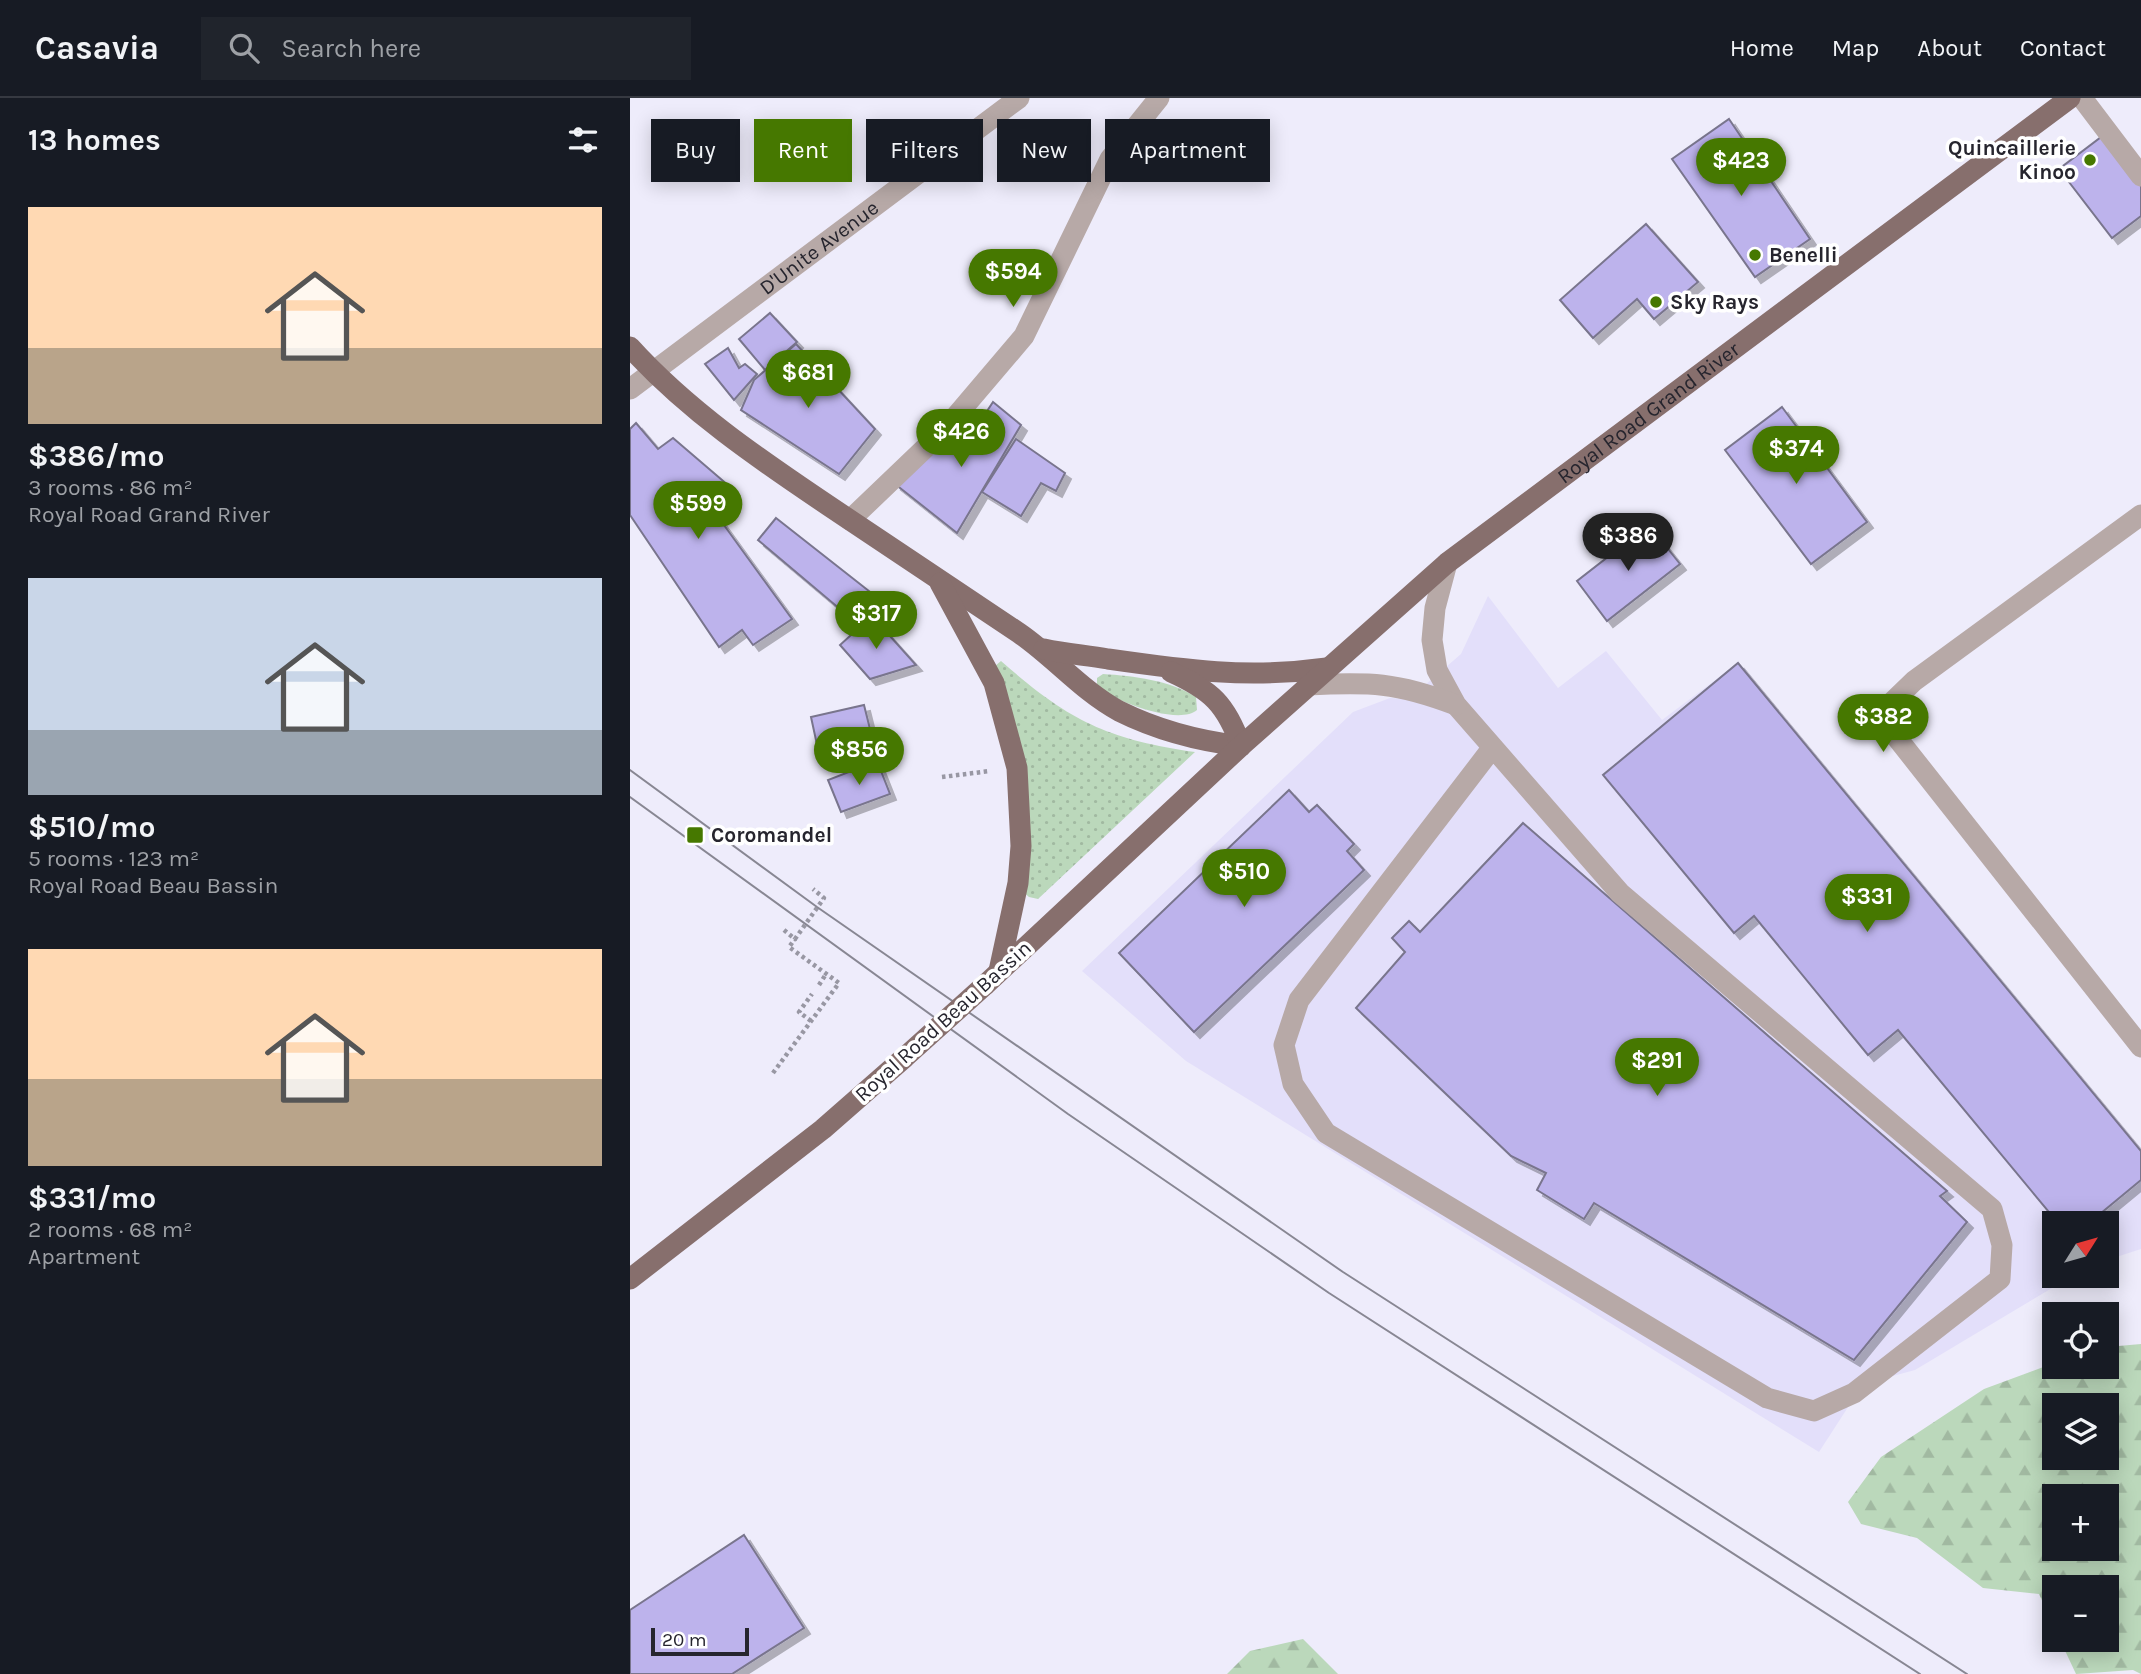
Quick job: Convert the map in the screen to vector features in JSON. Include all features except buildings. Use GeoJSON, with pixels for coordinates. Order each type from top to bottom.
{"type":"FeatureCollection","features":[{"type":"Feature","properties":{"kind":"main road","name":"Royal Road Grand River"},"geometry":{"type":"LineString","coordinates":[[1241,746],[1447,563],[2070,98]]}},
{"type":"Feature","properties":{"kind":"main road"},"geometry":{"type":"LineString","coordinates":[[630,348],[652,372],[755,456],[1041,648],[1094,696],[1121,711],[1177,733],[1209,742],[1241,746],[1234,725],[1209,691],[1162,668]]}},
{"type":"Feature","properties":{"kind":"main road"},"geometry":{"type":"LineString","coordinates":[[937,578],[994,683],[1017,768],[1021,846],[1018,883],[992,978]]}},
{"type":"Feature","properties":{"kind":"main road"},"geometry":{"type":"LineString","coordinates":[[1041,648],[1074,656],[1162,668],[1262,676],[1326,668]]}},
{"type":"Feature","properties":{"kind":"main road","name":"Royal Road Beau Bassin"},"geometry":{"type":"LineString","coordinates":[[630,1279],[823,1129],[992,978],[1241,746]]}},
{"type":"Feature","properties":{"kind":"street","name":"D'Unite Avenue"},"geometry":{"type":"LineString","coordinates":[[630,389],[1019,98]]}},
{"type":"Feature","properties":{"kind":"street"},"geometry":{"type":"LineString","coordinates":[[850,520],[945,429],[1024,336],[1110,159],[1159,98]]}},
{"type":"Feature","properties":{"kind":"street"},"geometry":{"type":"LineString","coordinates":[[2082,98],[2141,176]]}},
{"type":"Feature","properties":{"kind":"street"},"geometry":{"type":"LineString","coordinates":[[2141,515],[1914,681],[1886,708],[1890,729],[2141,1047]]}},
{"type":"Feature","properties":{"kind":"street"},"geometry":{"type":"LineString","coordinates":[[1447,563],[1435,608],[1432,640],[1437,670],[1456,705],[1493,747],[1620,892],[1992,1209],[2002,1245],[2000,1279],[1854,1393],[1814,1411],[1767,1398],[1326,1133],[1293,1084],[1284,1045],[1299,1000],[1493,747]]}},
{"type":"Feature","properties":{"kind":"street"},"geometry":{"type":"LineString","coordinates":[[1307,685],[1388,684],[1412,688],[1456,705]]}},
{"type":"Feature","properties":{"kind":"path"},"geometry":{"type":"LineString","coordinates":[[942,777],[993,770]]}},
{"type":"Feature","properties":{"kind":"path"},"geometry":{"type":"LineString","coordinates":[[773,1073],[839,983],[789,947],[824,898],[813,889]]}},
{"type":"Feature","properties":{"kind":"path"},"geometry":{"type":"LineString","coordinates":[[784,930],[795,939]]}},
{"type":"Feature","properties":{"kind":"path"},"geometry":{"type":"LineString","coordinates":[[819,985],[826,974]]}},
{"type":"Feature","properties":{"kind":"path"},"geometry":{"type":"LineString","coordinates":[[811,1021],[799,1012],[812,994]]}},
{"type":"Feature","properties":{"kind":"shaded area"},"geometry":{"type":"Polygon","coordinates":[[[1488,596],[1558,688],[1606,651],[1662,720],[1738,663],[2141,1151],[2141,1249],[2119,1256],[2119,1211],[2042,1211],[2042,1288],[2052,1288],[1915,1370],[1863,1384],[1819,1452],[1186,1061],[1082,971],[1353,712],[1390,698],[1409,699],[1461,654],[1488,596]]]}},
{"type":"Feature","properties":{"kind":"green space"},"geometry":{"type":"Polygon","coordinates":[[[1001,661],[1047,698],[1090,724],[1137,741],[1195,752],[1038,899],[1029,897],[1021,890],[995,666],[1001,661]]]}},
{"type":"Feature","properties":{"kind":"green space"},"geometry":{"type":"Polygon","coordinates":[[[1103,674],[1139,678],[1186,691],[1196,697],[1197,710],[1176,715],[1130,704],[1104,691],[1097,684],[1097,678],[1103,674]]]}},
{"type":"Feature","properties":{"kind":"green space"},"geometry":{"type":"Polygon","coordinates":[[[2141,1344],[2141,1674],[2133,1670],[2076,1674],[2066,1652],[2119,1652],[2119,1575],[2042,1575],[2042,1601],[2039,1594],[1983,1588],[1917,1538],[1861,1524],[1848,1502],[1881,1457],[1984,1389],[2042,1367],[2042,1379],[2119,1379],[2119,1346],[2141,1344]]]}},
{"type":"Feature","properties":{"kind":"green space"},"geometry":{"type":"Polygon","coordinates":[[[1303,1639],[1338,1674],[1227,1674],[1250,1651],[1303,1639]]]}},
{"type":"Feature","properties":{"kind":"tram line"},"geometry":{"type":"LineString","coordinates":[[630,770],[817,907],[1343,1272],[1967,1674]]}},
{"type":"Feature","properties":{"kind":"tram line"},"geometry":{"type":"LineString","coordinates":[[630,797],[1068,1114],[1329,1293],[1920,1674]]}},
{"type":"Feature","properties":{"kind":"place","name":"Quincaillerie Kinoo"},"geometry":{"type":"Point","coordinates":[2090,160]}},
{"type":"Feature","properties":{"kind":"place","name":"Benelli"},"geometry":{"type":"Point","coordinates":[1755,255]}},
{"type":"Feature","properties":{"kind":"place","name":"Sky Rays"},"geometry":{"type":"Point","coordinates":[1656,302]}},
{"type":"Feature","properties":{"kind":"place","name":"Coromandel"},"geometry":{"type":"Point","coordinates":[695,835]}}]}
